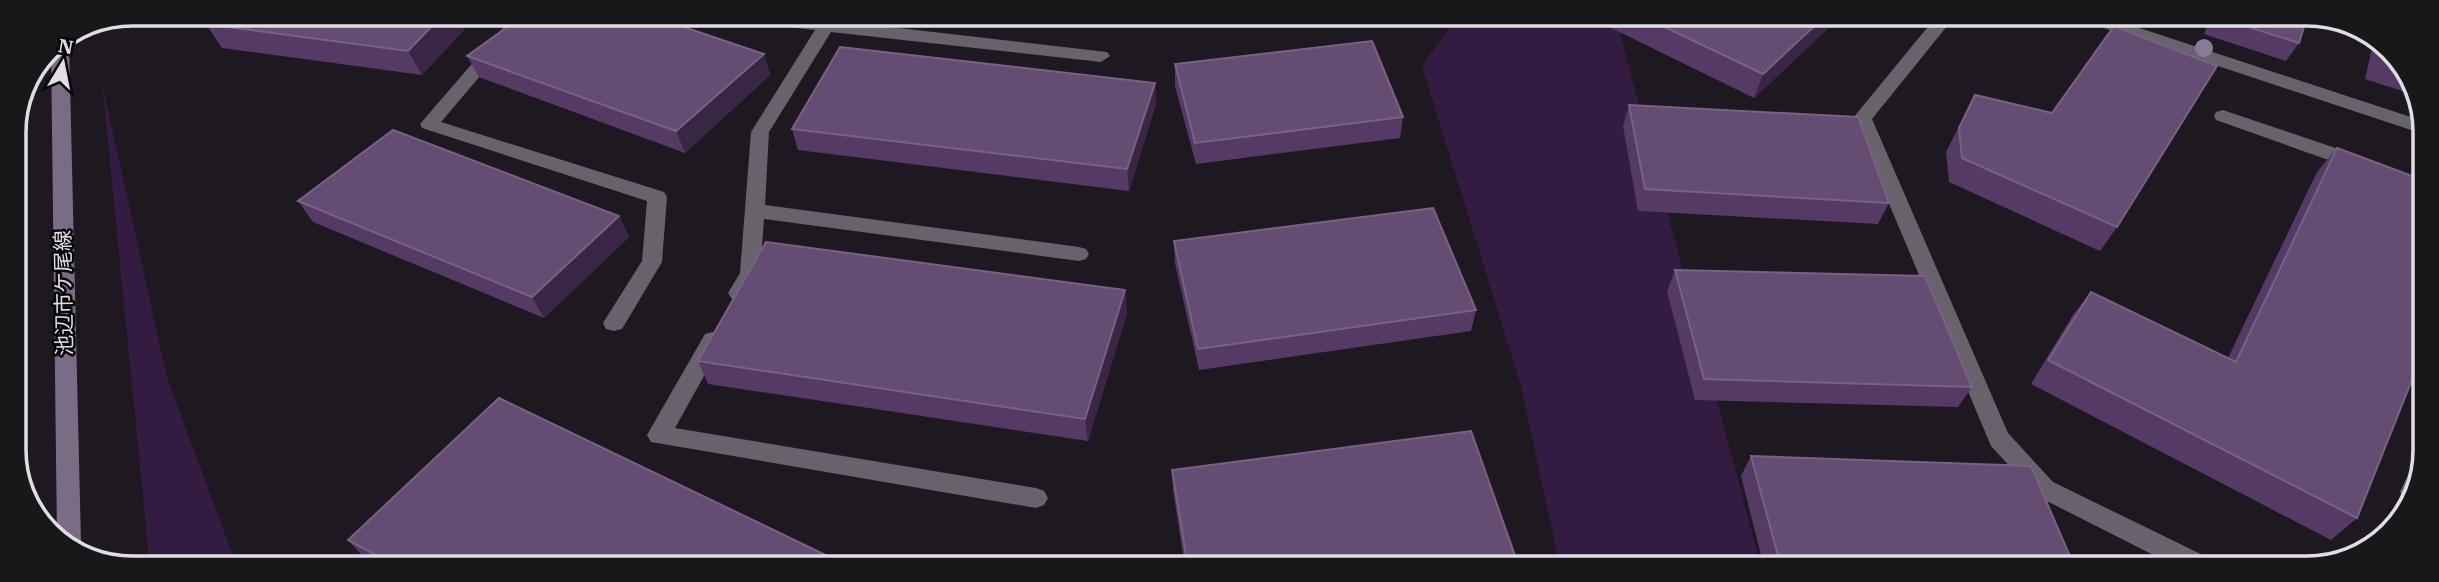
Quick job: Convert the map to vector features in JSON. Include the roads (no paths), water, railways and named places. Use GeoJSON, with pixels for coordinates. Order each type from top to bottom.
{"type":"FeatureCollection","features":[{"type":"Feature","properties":{"kind":"street"},"geometry":{"type":"LineString","coordinates":[[514,26],[429,124],[657,197],[653,262],[614,323]]}},
{"type":"Feature","properties":{"kind":"street"},"geometry":{"type":"LineString","coordinates":[[826,26],[761,132],[750,273],[659,435],[1036,498]]}},
{"type":"Feature","properties":{"kind":"street"},"geometry":{"type":"LineString","coordinates":[[853,26],[1101,56]]}},
{"type":"Feature","properties":{"kind":"street"},"geometry":{"type":"LineString","coordinates":[[1939,26],[1862,118],[1999,439],[2045,489],[2180,556]]}},
{"type":"Feature","properties":{"kind":"street"},"geometry":{"type":"LineString","coordinates":[[2117,26],[2412,124]]}},
{"type":"Feature","properties":{"kind":"street","name":"池辺市ケ尾線"},"geometry":{"type":"LineString","coordinates":[[60,54],[69,535]]}},
{"type":"Feature","properties":{"kind":"street"},"geometry":{"type":"LineString","coordinates":[[2223,116],[2372,168]]}},
{"type":"Feature","properties":{"kind":"street"},"geometry":{"type":"LineString","coordinates":[[755,211],[1079,254]]}}]}
